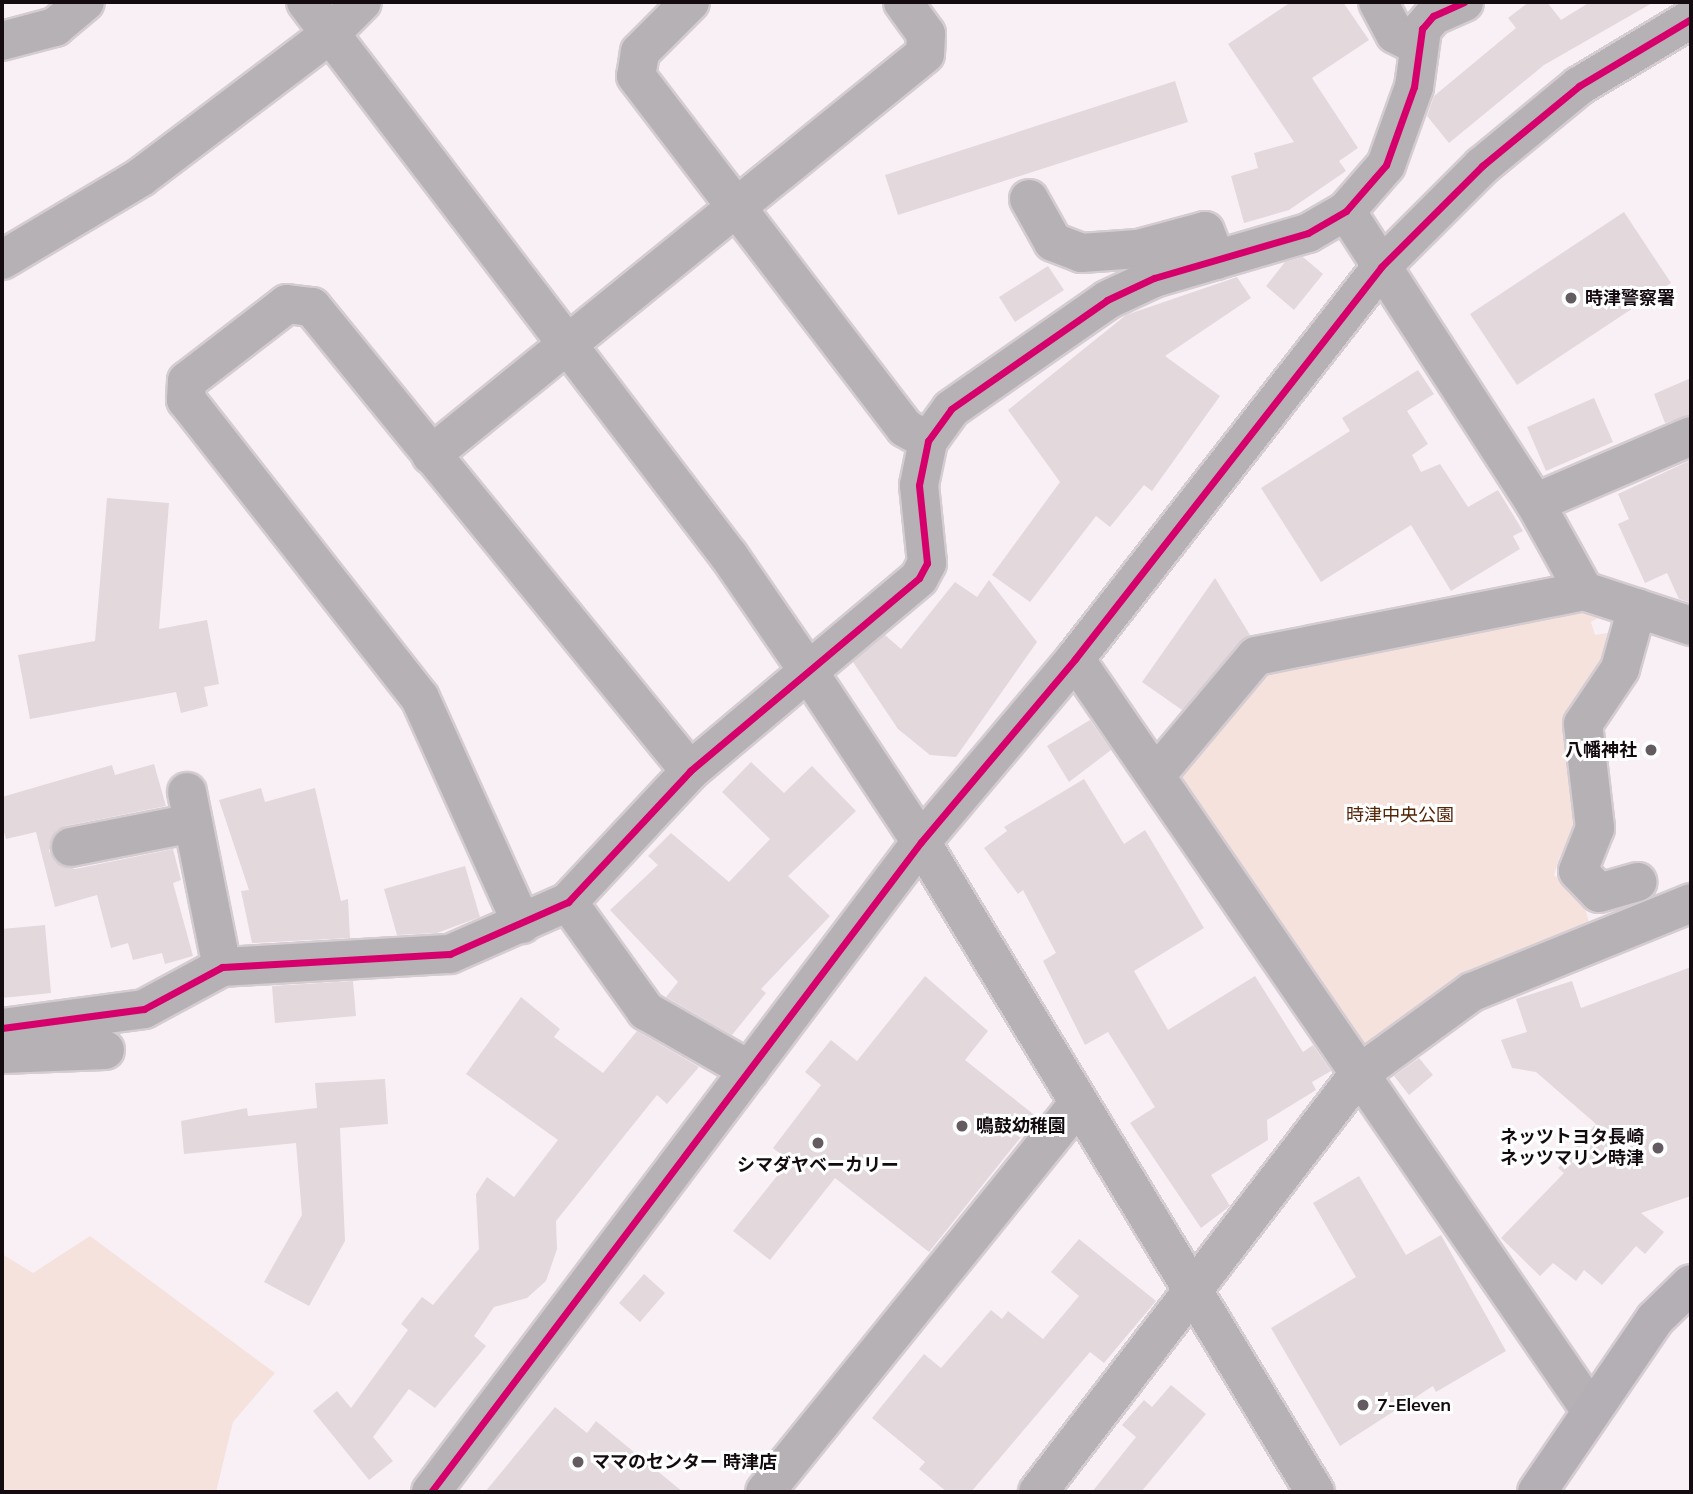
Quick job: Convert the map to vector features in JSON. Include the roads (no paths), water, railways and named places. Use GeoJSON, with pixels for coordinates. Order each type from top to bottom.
{"type":"FeatureCollection","features":[{"type":"Feature","properties":{"kind":"highway"},"geometry":{"type":"LineString","coordinates":[[1537,1492],[1655,1319],[1691,1284]]}},
{"type":"Feature","properties":{"kind":"street"},"geometry":{"type":"LineString","coordinates":[[2,41],[55,27],[85,2]]}},
{"type":"Feature","properties":{"kind":"street"},"geometry":{"type":"LineString","coordinates":[[306,2],[565,348],[729,556],[810,674],[921,842],[1315,1492]]}},
{"type":"Feature","properties":{"kind":"street"},"geometry":{"type":"LineString","coordinates":[[2,260],[141,177],[330,34],[362,2]]}},
{"type":"Feature","properties":{"kind":"street"},"geometry":{"type":"LineString","coordinates":[[690,2],[640,52],[636,76],[905,428],[928,441]]}},
{"type":"Feature","properties":{"kind":"street"},"geometry":{"type":"LineString","coordinates":[[431,455],[565,348],[734,205],[925,54],[926,34],[903,2]]}},
{"type":"Feature","properties":{"kind":"street"},"geometry":{"type":"LineString","coordinates":[[1378,2],[1395,34],[1417,45]]}},
{"type":"Feature","properties":{"kind":"street"},"geometry":{"type":"LineString","coordinates":[[2,1028],[144,1009],[222,967],[450,954],[568,902],[690,771],[810,674],[919,578],[927,563],[919,485],[928,441],[951,409],[1072,320],[1154,278],[1308,233],[1346,211],[1386,165],[1413,87],[1417,45],[1433,16],[1464,2]]}},
{"type":"Feature","properties":{"kind":"street"},"geometry":{"type":"LineString","coordinates":[[431,1492],[921,842],[1075,659],[1381,267],[1482,166],[1579,86],[1691,19]]}},
{"type":"Feature","properties":{"kind":"street"},"geometry":{"type":"LineString","coordinates":[[1029,199],[1054,242],[1081,253],[1138,249],[1205,231],[1216,260]]}},
{"type":"Feature","properties":{"kind":"street"},"geometry":{"type":"LineString","coordinates":[[1346,211],[1535,503],[1584,592]]}},
{"type":"Feature","properties":{"kind":"street"},"geometry":{"type":"LineString","coordinates":[[522,924],[420,698],[186,400],[187,381],[286,304],[312,307],[690,771]]}},
{"type":"Feature","properties":{"kind":"street"},"geometry":{"type":"LineString","coordinates":[[1535,503],[1691,436]]}},
{"type":"Feature","properties":{"kind":"street"},"geometry":{"type":"LineString","coordinates":[[1156,775],[1256,656],[1584,592],[1691,626]]}},
{"type":"Feature","properties":{"kind":"street"},"geometry":{"type":"LineString","coordinates":[[1637,608],[1619,669],[1583,724],[1595,828],[1578,871],[1599,893],[1637,882]]}},
{"type":"Feature","properties":{"kind":"street"},"geometry":{"type":"LineString","coordinates":[[1075,659],[1591,1411]]}},
{"type":"Feature","properties":{"kind":"street"},"geometry":{"type":"LineString","coordinates":[[71,847],[190,807],[222,967]]}},
{"type":"Feature","properties":{"kind":"street"},"geometry":{"type":"LineString","coordinates":[[568,902],[646,1011],[749,1070]]}},
{"type":"Feature","properties":{"kind":"street"},"geometry":{"type":"LineString","coordinates":[[1038,1492],[1358,1074],[1472,992],[1691,903]]}},
{"type":"Feature","properties":{"kind":"street"},"geometry":{"type":"LineString","coordinates":[[2,1054],[105,1050]]}},
{"type":"Feature","properties":{"kind":"street"},"geometry":{"type":"LineString","coordinates":[[765,1492],[1078,1104]]}},
{"type":"Feature","properties":{"kind":"place","name":"時津警察署"},"geometry":{"type":"Point","coordinates":[1571,298]}},
{"type":"Feature","properties":{"kind":"place","name":"八幡神社"},"geometry":{"type":"Point","coordinates":[1651,750]}},
{"type":"Feature","properties":{"kind":"place","name":"鳴鼓幼稚園"},"geometry":{"type":"Point","coordinates":[962,1126]}},
{"type":"Feature","properties":{"kind":"place","name":"シマダヤベーカリー"},"geometry":{"type":"Point","coordinates":[818,1143]}},
{"type":"Feature","properties":{"kind":"place","name":"ネッツトヨタ長崎 ネッツマリン時津"},"geometry":{"type":"Point","coordinates":[1658,1148]}},
{"type":"Feature","properties":{"kind":"place","name":"7-Eleven"},"geometry":{"type":"Point","coordinates":[1363,1405]}},
{"type":"Feature","properties":{"kind":"place","name":"ママのセンター 時津店"},"geometry":{"type":"Point","coordinates":[578,1462]}},
{"type":"Feature","properties":{"kind":"park label","name":"時津中央公園"},"geometry":{"type":"Point","coordinates":[1400,815]}}]}
